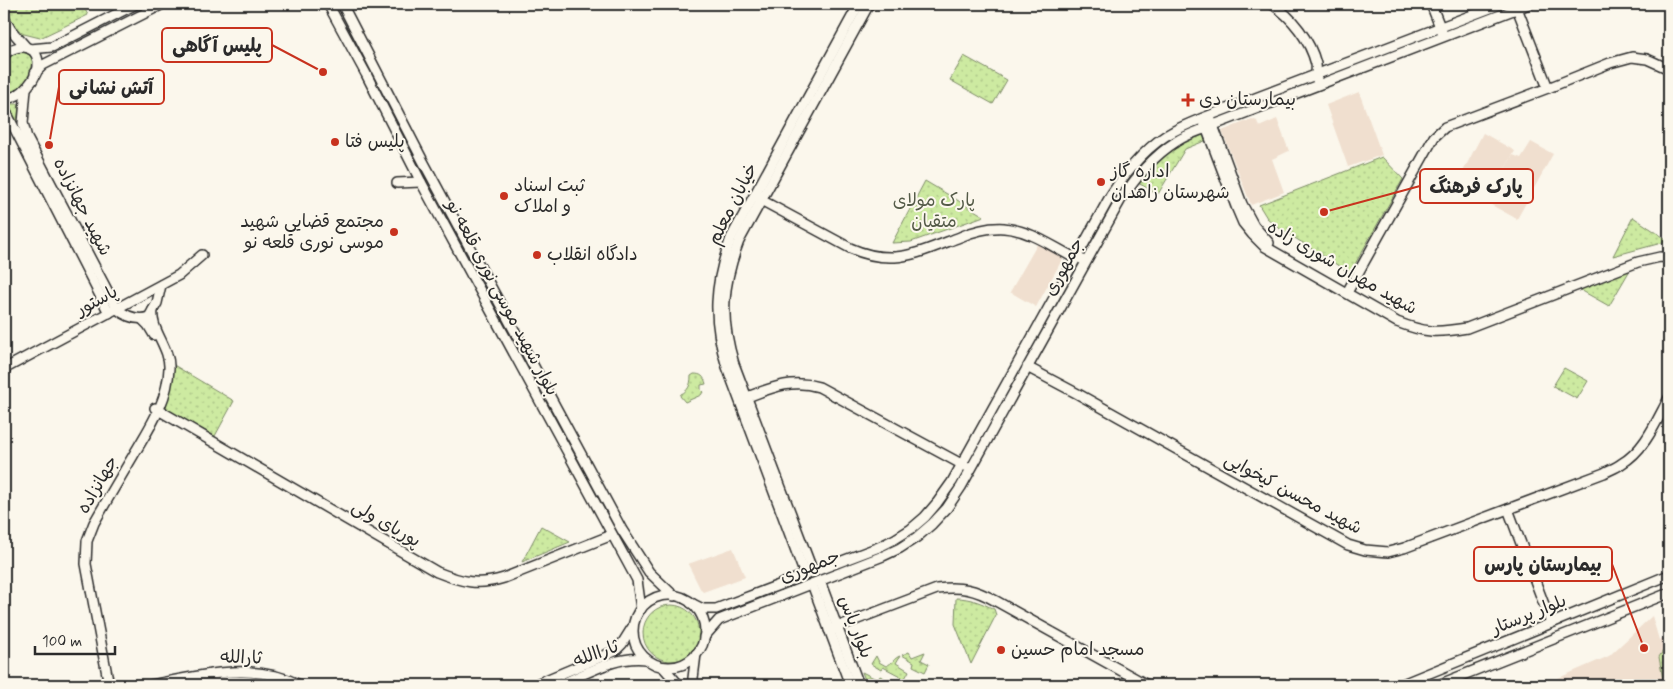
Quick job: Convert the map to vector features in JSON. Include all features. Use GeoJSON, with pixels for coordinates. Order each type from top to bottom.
{"type":"FeatureCollection","features":[{"type":"Feature","properties":{"kind":"main road"},"geometry":{"type":"LineString","coordinates":[[4,55],[13,48],[52,47],[136,4]]}},
{"type":"Feature","properties":{"kind":"main road"},"geometry":{"type":"LineString","coordinates":[[35,73],[43,66],[163,4]]}},
{"type":"Feature","properties":{"kind":"main road","name":"بلوار شهید موسی نوری قلعه نو"},"geometry":{"type":"LineString","coordinates":[[328,4],[421,182],[637,580],[641,609]]}},
{"type":"Feature","properties":{"kind":"main road","name":"بلوار شهید موسی نوری قلعه نو"},"geometry":{"type":"LineString","coordinates":[[342,4],[428,169],[622,530],[649,572],[674,596]]}},
{"type":"Feature","properties":{"kind":"main road","name":"خیابان معلم"},"geometry":{"type":"LineString","coordinates":[[760,196],[859,4]]}},
{"type":"Feature","properties":{"kind":"main road","name":"خیابان معلم"},"geometry":{"type":"LineString","coordinates":[[809,574],[743,399],[720,344],[716,300],[718,277],[731,238],[760,196],[869,4]]}},
{"type":"Feature","properties":{"kind":"main road"},"geometry":{"type":"LineString","coordinates":[[1272,4],[1295,24],[1310,48],[1316,66],[1315,75],[1319,84]]}},
{"type":"Feature","properties":{"kind":"main road"},"geometry":{"type":"LineString","coordinates":[[1431,4],[1444,37]]}},
{"type":"Feature","properties":{"kind":"main road","name":"جمهوری"},"geometry":{"type":"LineString","coordinates":[[704,637],[719,620],[883,556],[917,538],[947,508],[970,469],[989,444],[1027,367],[1120,201],[1135,178],[1153,158],[1208,121],[1315,75],[1501,4]]}},
{"type":"Feature","properties":{"kind":"main road","name":"جمهوری"},"geometry":{"type":"LineString","coordinates":[[691,604],[703,609],[716,609],[879,547],[910,529],[925,517],[937,503],[961,464],[1111,195],[1127,171],[1146,150],[1172,131],[1319,84],[1530,4]]}},
{"type":"Feature","properties":{"kind":"main road"},"geometry":{"type":"LineString","coordinates":[[1517,8],[1548,88]]}},
{"type":"Feature","properties":{"kind":"main road"},"geometry":{"type":"LineString","coordinates":[[4,18],[11,30],[38,58],[35,73],[26,89],[17,96],[4,98]]}},
{"type":"Feature","properties":{"kind":"main road"},"geometry":{"type":"LineString","coordinates":[[1349,289],[1434,137],[1445,127],[1622,59],[1632,57],[1647,59],[1669,69]]}},
{"type":"Feature","properties":{"kind":"main road","name":"شهید جهانزاده"},"geometry":{"type":"LineString","coordinates":[[26,89],[23,122],[27,138],[40,170]]}},
{"type":"Feature","properties":{"kind":"main road","name":"شهید جهانزاده"},"geometry":{"type":"LineString","coordinates":[[4,108],[40,170],[113,311]]}},
{"type":"Feature","properties":{"kind":"main road","name":"شهید مهران شوری زاده"},"geometry":{"type":"LineString","coordinates":[[1208,121],[1242,204],[1254,226],[1267,242],[1349,289],[1391,316],[1416,324],[1430,327],[1458,325],[1632,259],[1660,252],[1669,252]]}},
{"type":"Feature","properties":{"kind":"main road","name":"شهید مهران شوری زاده"},"geometry":{"type":"LineString","coordinates":[[1208,121],[1237,209],[1243,222],[1252,234],[1264,246],[1414,329],[1443,332],[1466,328],[1638,262],[1660,257],[1669,258]]}},
{"type":"Feature","properties":{"kind":"main road"},"geometry":{"type":"LineString","coordinates":[[396,183],[421,182]]}},
{"type":"Feature","properties":{"kind":"main road"},"geometry":{"type":"LineString","coordinates":[[760,196],[866,250],[893,253],[915,248],[981,224],[1006,223],[1030,229],[1075,252],[1077,256],[1086,261]]}},
{"type":"Feature","properties":{"kind":"main road"},"geometry":{"type":"LineString","coordinates":[[760,196],[821,233],[865,255],[879,258],[893,258],[923,251],[982,229],[1005,228],[1028,234],[1071,256],[1077,256]]}},
{"type":"Feature","properties":{"kind":"main road","name":"پاستور"},"geometry":{"type":"LineString","coordinates":[[4,369],[179,275],[202,255]]}},
{"type":"Feature","properties":{"kind":"main road"},"geometry":{"type":"LineString","coordinates":[[113,311],[142,320],[149,317],[157,303],[161,285]]}},
{"type":"Feature","properties":{"kind":"main road","name":"جهانزاده"},"geometry":{"type":"LineString","coordinates":[[106,685],[94,622],[80,564],[82,540],[90,520],[157,409],[166,390],[169,363],[165,347],[153,320],[153,310]]}},
{"type":"Feature","properties":{"kind":"main road","name":"جهانزاده"},"geometry":{"type":"LineString","coordinates":[[142,320],[148,325],[159,344],[163,362],[164,375],[157,409]]}},
{"type":"Feature","properties":{"kind":"main road","name":"شهید محسن کیخوایی"},"geometry":{"type":"LineString","coordinates":[[1027,367],[1348,545],[1366,550],[1388,552],[1427,540],[1604,473],[1622,464],[1638,450],[1649,436],[1669,398]]}},
{"type":"Feature","properties":{"kind":"main road"},"geometry":{"type":"LineString","coordinates":[[743,399],[778,386],[806,383],[819,387],[970,469]]}},
{"type":"Feature","properties":{"kind":"main road","name":"پوریای ولی"},"geometry":{"type":"LineString","coordinates":[[157,409],[437,572],[456,580],[476,583],[504,578],[612,535]]}},
{"type":"Feature","properties":{"kind":"main road"},"geometry":{"type":"LineString","coordinates":[[1508,508],[1552,623]]}},
{"type":"Feature","properties":{"kind":"main road"},"geometry":{"type":"LineString","coordinates":[[637,580],[644,579],[649,572]]}},
{"type":"Feature","properties":{"kind":"main road","name":"بلوار پرستار"},"geometry":{"type":"LineString","coordinates":[[1400,685],[1669,575]]}},
{"type":"Feature","properties":{"kind":"main road","name":"بلوار یاس"},"geometry":{"type":"LineString","coordinates":[[816,582],[848,667],[860,685]]}},
{"type":"Feature","properties":{"kind":"main road","name":"بلوار پرستار"},"geometry":{"type":"LineString","coordinates":[[1438,685],[1669,592]]}},
{"type":"Feature","properties":{"kind":"main road"},"geometry":{"type":"LineString","coordinates":[[834,631],[927,598],[944,594],[972,595],[1003,607],[1147,685]]}},
{"type":"Feature","properties":{"kind":"main road"},"geometry":{"type":"LineString","coordinates":[[534,685],[615,651],[628,635],[641,609],[647,602],[656,598],[674,596],[683,598],[691,604],[698,610],[702,618],[704,637],[696,654],[681,665],[663,667],[646,659],[635,644],[633,626]]}},
{"type":"Feature","properties":{"kind":"main road"},"geometry":{"type":"LineString","coordinates":[[1003,607],[1138,685]]}},
{"type":"Feature","properties":{"kind":"main road"},"geometry":{"type":"LineString","coordinates":[[1526,634],[1532,648]]}},
{"type":"Feature","properties":{"kind":"main road"},"geometry":{"type":"LineString","coordinates":[[694,685],[696,654]]}},
{"type":"Feature","properties":{"kind":"main road","name":"ثاراالله"},"geometry":{"type":"LineString","coordinates":[[559,685],[618,660],[630,658],[646,659]]}},
{"type":"Feature","properties":{"kind":"main road"},"geometry":{"type":"LineString","coordinates":[[663,667],[679,685]]}},
{"type":"Feature","properties":{"kind":"main road","name":"بلوار یاس"},"geometry":{"type":"LineString","coordinates":[[848,667],[850,685]]}},
{"type":"Feature","properties":{"kind":"main road","name":"ثارالله"},"geometry":{"type":"LineString","coordinates":[[151,685],[211,673],[234,671],[259,672],[277,676],[300,685]]}},
{"type":"Feature","properties":{"kind":"main road"},"geometry":{"type":"LineString","coordinates":[[200,685],[234,680],[274,685]]}},
{"type":"Feature","properties":{"kind":"shaded area"},"geometry":{"type":"Polygon","coordinates":[[[1359,92],[1382,155],[1348,167],[1326,105],[1359,92]]]}},
{"type":"Feature","properties":{"kind":"shaded area"},"geometry":{"type":"Polygon","coordinates":[[[1252,119],[1257,121],[1259,127],[1277,119],[1289,151],[1272,159],[1284,192],[1251,205],[1222,131],[1252,119]]]}},
{"type":"Feature","properties":{"kind":"shaded area"},"geometry":{"type":"Polygon","coordinates":[[[1483,133],[1515,151],[1500,177],[1513,155],[1521,158],[1531,142],[1553,154],[1517,219],[1486,202],[1499,178],[1485,201],[1456,185],[1483,133]]]}},
{"type":"Feature","properties":{"kind":"shaded area"},"geometry":{"type":"Polygon","coordinates":[[[1038,243],[1063,258],[1036,307],[1010,292],[1038,243]]]}},
{"type":"Feature","properties":{"kind":"shaded area"},"geometry":{"type":"Polygon","coordinates":[[[733,548],[745,577],[703,592],[688,564],[733,548]]]}},
{"type":"Feature","properties":{"kind":"shaded area"},"geometry":{"type":"Polygon","coordinates":[[[1652,616],[1659,640],[1669,635],[1669,685],[1552,685],[1554,680],[1609,656],[1652,616]]]}},
{"type":"Feature","properties":{"kind":"green space"},"geometry":{"type":"Polygon","coordinates":[[[4,4],[82,4],[88,15],[40,38],[16,32],[4,10],[4,4]]]}},
{"type":"Feature","properties":{"kind":"green space"},"geometry":{"type":"Polygon","coordinates":[[[17,51],[24,52],[31,57],[31,70],[20,89],[10,94],[4,93],[4,61],[17,51]]]}},
{"type":"Feature","properties":{"kind":"green space"},"geometry":{"type":"Polygon","coordinates":[[[964,56],[1007,80],[993,104],[950,80],[964,56]]]}},
{"type":"Feature","properties":{"kind":"green space"},"geometry":{"type":"Polygon","coordinates":[[[7,104],[19,104],[18,117],[26,145],[7,104]]]}},
{"type":"Feature","properties":{"kind":"green space"},"geometry":{"type":"Polygon","coordinates":[[[1202,134],[1207,140],[1185,149],[1158,194],[1138,183],[1167,154],[1183,143],[1202,134]]]}},
{"type":"Feature","properties":{"kind":"green space"},"geometry":{"type":"Polygon","coordinates":[[[1382,157],[1403,179],[1350,273],[1279,228],[1267,218],[1259,205],[1382,157]]]}},
{"type":"Feature","properties":{"kind":"green space","name":"پارک مولای متقیان"},"geometry":{"type":"Polygon","coordinates":[[[925,181],[984,216],[911,242],[892,243],[925,181]]]}},
{"type":"Feature","properties":{"kind":"green space"},"geometry":{"type":"Polygon","coordinates":[[[1633,217],[1669,241],[1613,256],[1633,217]]]}},
{"type":"Feature","properties":{"kind":"green space"},"geometry":{"type":"Polygon","coordinates":[[[1630,270],[1609,306],[1577,288],[1630,270]]]}},
{"type":"Feature","properties":{"kind":"green space"},"geometry":{"type":"Polygon","coordinates":[[[172,364],[234,401],[215,436],[168,411],[165,406],[172,364]]]}},
{"type":"Feature","properties":{"kind":"green space"},"geometry":{"type":"Polygon","coordinates":[[[1564,368],[1588,381],[1577,399],[1553,386],[1564,368]]]}},
{"type":"Feature","properties":{"kind":"green space"},"geometry":{"type":"Polygon","coordinates":[[[694,374],[702,376],[706,384],[701,385],[703,392],[701,395],[685,402],[680,396],[689,387],[691,376],[694,374]]]}},
{"type":"Feature","properties":{"kind":"green space"},"geometry":{"type":"Polygon","coordinates":[[[541,526],[570,542],[522,562],[541,526]]]}},
{"type":"Feature","properties":{"kind":"green space"},"geometry":{"type":"Polygon","coordinates":[[[956,598],[971,600],[985,605],[994,609],[996,615],[971,664],[955,624],[956,598]]]}},
{"type":"Feature","properties":{"kind":"green space"},"geometry":{"type":"Polygon","coordinates":[[[671,605],[682,607],[691,613],[697,622],[699,633],[697,644],[691,653],[682,659],[671,661],[660,659],[651,653],[645,644],[643,633],[645,622],[651,613],[660,607],[671,605]]]}},
{"type":"Feature","properties":{"kind":"green space"},"geometry":{"type":"Polygon","coordinates":[[[1669,644],[1669,685],[1664,685],[1659,657],[1669,644]]]}},
{"type":"Feature","properties":{"kind":"green space"},"geometry":{"type":"Polygon","coordinates":[[[909,652],[912,657],[925,652],[921,660],[929,664],[925,672],[913,666],[914,662],[902,655],[909,652]]]}},
{"type":"Feature","properties":{"kind":"green space"},"geometry":{"type":"Polygon","coordinates":[[[876,656],[879,662],[886,666],[900,656],[896,663],[909,671],[903,682],[900,680],[902,677],[883,667],[881,670],[871,664],[876,656]]]}},
{"type":"Feature","properties":{"kind":"green space"},"geometry":{"type":"Polygon","coordinates":[[[862,672],[878,680],[880,676],[897,685],[867,685],[862,672]]]}},
{"type":"Feature","properties":{"kind":"place","name":"پلیس آگاهی"},"geometry":{"type":"Point","coordinates":[323,72]}},
{"type":"Feature","properties":{"kind":"place","name":"بیمارستان دی"},"geometry":{"type":"Point","coordinates":[1188,100]}},
{"type":"Feature","properties":{"kind":"place","name":"پلیس فتا"},"geometry":{"type":"Point","coordinates":[335,142]}},
{"type":"Feature","properties":{"kind":"place","name":"آتش نشانی"},"geometry":{"type":"Point","coordinates":[49,145]}},
{"type":"Feature","properties":{"kind":"place","name":"اداره گاز شهرستان زاهدان"},"geometry":{"type":"Point","coordinates":[1101,182]}},
{"type":"Feature","properties":{"kind":"place","name":"ثبت اسناد و املاک"},"geometry":{"type":"Point","coordinates":[504,196]}},
{"type":"Feature","properties":{"kind":"place","name":"پارک فرهنگ"},"geometry":{"type":"Point","coordinates":[1324,212]}},
{"type":"Feature","properties":{"kind":"place","name":"مجتمع قضایی شهید موسی نوری قلعه نو"},"geometry":{"type":"Point","coordinates":[394,232]}},
{"type":"Feature","properties":{"kind":"place","name":"دادگاه انقلاب"},"geometry":{"type":"Point","coordinates":[537,255]}},
{"type":"Feature","properties":{"kind":"place","name":"بیمارستان پارس"},"geometry":{"type":"Point","coordinates":[1644,648]}},
{"type":"Feature","properties":{"kind":"place","name":"مسجد امام حسین"},"geometry":{"type":"Point","coordinates":[1001,650]}}]}
